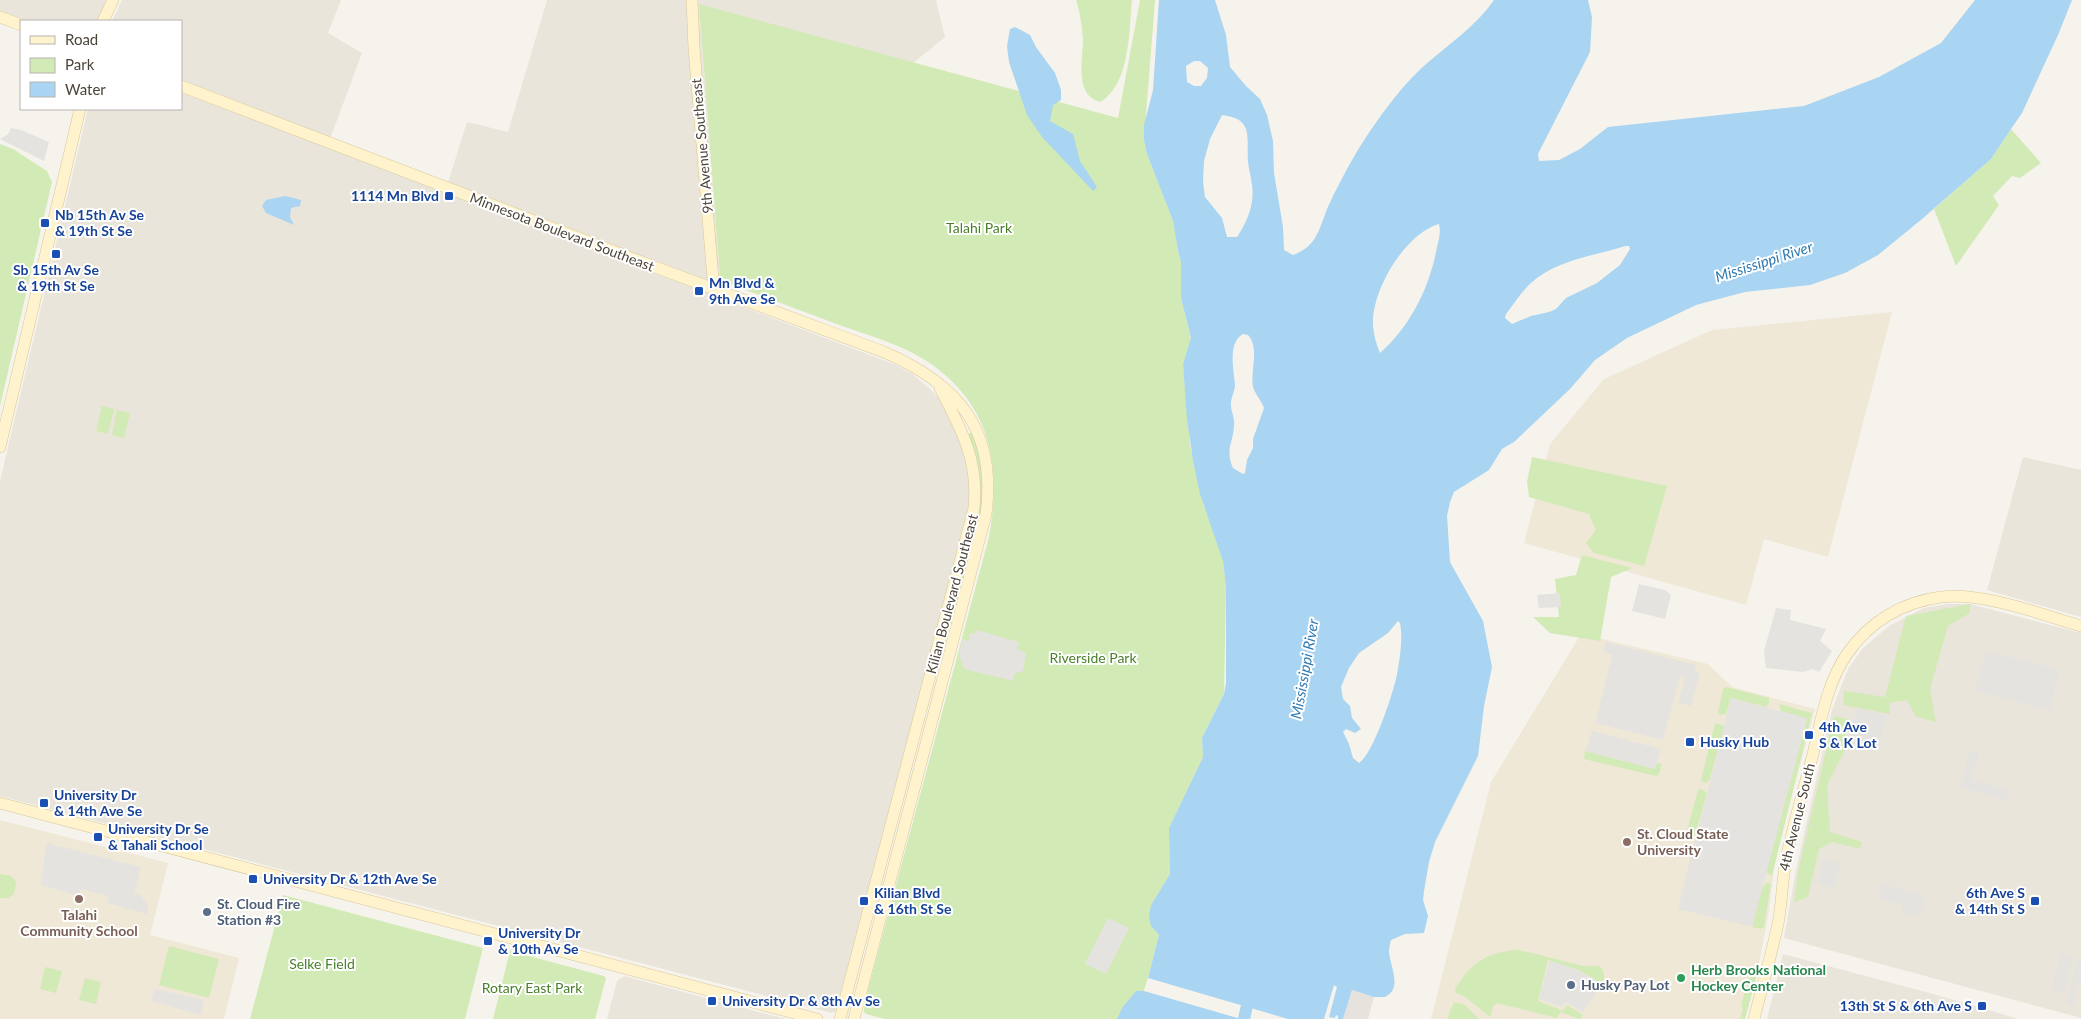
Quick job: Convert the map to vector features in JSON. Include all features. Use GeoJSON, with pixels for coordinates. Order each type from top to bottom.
{"type":"FeatureCollection","features":[{"type":"Feature","properties":{"kind":"street"},"geometry":{"type":"LineString","coordinates":[[103,20],[113,0]]}},
{"type":"Feature","properties":{"kind":"street","name":"9th Avenue Southeast"},"geometry":{"type":"LineString","coordinates":[[692,0],[694,48],[713,279],[718,291]]}},
{"type":"Feature","properties":{"kind":"street"},"geometry":{"type":"LineString","coordinates":[[0,17],[20,25]]}},
{"type":"Feature","properties":{"kind":"street","name":"Minnesota Boulevard Southeast"},"geometry":{"type":"LineString","coordinates":[[182,86],[718,291],[884,352],[915,367],[938,384]]}},
{"type":"Feature","properties":{"kind":"street"},"geometry":{"type":"LineString","coordinates":[[0,447],[80,110]]}},
{"type":"Feature","properties":{"kind":"street","name":"Kilian Boulevard Southeast"},"geometry":{"type":"LineString","coordinates":[[840,1019],[974,508],[976,493],[972,459],[960,424],[938,384]]}},
{"type":"Feature","properties":{"kind":"street","name":"Kilian Boulevard Southeast"},"geometry":{"type":"LineString","coordinates":[[854,1019],[987,507],[986,470],[978,433],[974,423],[960,402],[938,384]]}},
{"type":"Feature","properties":{"kind":"street","name":"4th Avenue South"},"geometry":{"type":"LineString","coordinates":[[1754,1019],[1778,924],[1783,878],[1791,839],[1831,688],[1837,672],[1853,647],[1874,625],[1895,611],[1907,605],[1934,598],[1962,596],[1985,600],[2081,626]]}},
{"type":"Feature","properties":{"kind":"street"},"geometry":{"type":"LineString","coordinates":[[0,803],[817,1019]]}},
{"type":"Feature","properties":{"kind":"shaded area"},"geometry":{"type":"Polygon","coordinates":[[[0,0],[106,0],[97,20],[23,20],[0,11],[0,0]]]}},
{"type":"Feature","properties":{"kind":"shaded area"},"geometry":{"type":"Polygon","coordinates":[[[122,0],[341,0],[328,33],[362,53],[330,139],[182,81],[182,20],[112,20],[122,0]]]}},
{"type":"Feature","properties":{"kind":"shaded area"},"geometry":{"type":"Polygon","coordinates":[[[547,0],[936,0],[945,37],[913,63],[699,5],[720,276],[715,296],[896,365],[911,373],[942,402],[964,442],[971,500],[836,1011],[832,1013],[0,796],[0,481],[88,110],[182,110],[182,92],[445,192],[467,122],[508,132],[547,0]]]}},
{"type":"Feature","properties":{"kind":"shaded area"},"geometry":{"type":"Polygon","coordinates":[[[11,128],[21,130],[49,142],[44,161],[0,139],[8,134],[11,128]]]}},
{"type":"Feature","properties":{"kind":"shaded area"},"geometry":{"type":"Polygon","coordinates":[[[1892,312],[1828,557],[1764,539],[1746,605],[1524,543],[1550,444],[1604,379],[1712,330],[1892,312]]]}},
{"type":"Feature","properties":{"kind":"shaded area"},"geometry":{"type":"Polygon","coordinates":[[[2023,457],[2081,470],[2081,617],[1987,590],[2023,457]]]}},
{"type":"Feature","properties":{"kind":"shaded area"},"geometry":{"type":"Polygon","coordinates":[[[1639,584],[1665,590],[1671,595],[1665,619],[1632,611],[1639,584]]]}},
{"type":"Feature","properties":{"kind":"shaded area"},"geometry":{"type":"Polygon","coordinates":[[[1560,593],[1561,607],[1539,608],[1537,595],[1560,593]]]}},
{"type":"Feature","properties":{"kind":"shaded area"},"geometry":{"type":"Polygon","coordinates":[[[1948,604],[1970,604],[2081,633],[2081,1018],[1784,938],[1796,870],[1832,710],[1848,669],[1863,648],[1889,626],[1924,608],[1948,604]]]}},
{"type":"Feature","properties":{"kind":"shaded area"},"geometry":{"type":"Polygon","coordinates":[[[1776,608],[1791,610],[1790,620],[1826,629],[1820,641],[1832,651],[1819,672],[1813,669],[1803,672],[1766,668],[1764,651],[1776,608]]]}},
{"type":"Feature","properties":{"kind":"shaded area"},"geometry":{"type":"Polygon","coordinates":[[[977,630],[1019,642],[1017,650],[1026,652],[1023,671],[1014,674],[1014,681],[964,669],[959,654],[962,639],[969,641],[970,633],[975,634],[977,630]]]}},
{"type":"Feature","properties":{"kind":"shaded area","name":"St. Cloud State University"},"geometry":{"type":"Polygon","coordinates":[[[1581,634],[1708,664],[1732,687],[1815,709],[1775,859],[1769,911],[1758,969],[1745,1019],[1431,1019],[1491,782],[1581,634]]]}},
{"type":"Feature","properties":{"kind":"shaded area"},"geometry":{"type":"Polygon","coordinates":[[[1606,642],[1696,665],[1695,671],[1700,672],[1691,706],[1678,703],[1685,678],[1680,676],[1663,740],[1595,723],[1612,655],[1603,652],[1606,642]]]}},
{"type":"Feature","properties":{"kind":"shaded area"},"geometry":{"type":"Polygon","coordinates":[[[1991,652],[2060,670],[2050,710],[1975,691],[1985,656],[1991,652]]]}},
{"type":"Feature","properties":{"kind":"shaded area"},"geometry":{"type":"Polygon","coordinates":[[[1731,698],[1807,718],[1752,927],[1678,909],[1731,698]]]}},
{"type":"Feature","properties":{"kind":"shaded area"},"geometry":{"type":"Polygon","coordinates":[[[1857,708],[1886,716],[1878,748],[1849,740],[1857,708]]]}},
{"type":"Feature","properties":{"kind":"shaded area"},"geometry":{"type":"Polygon","coordinates":[[[1592,731],[1661,749],[1655,769],[1586,751],[1592,731]]]}},
{"type":"Feature","properties":{"kind":"shaded area"},"geometry":{"type":"Polygon","coordinates":[[[1970,750],[1979,753],[1971,780],[2009,791],[2007,800],[1960,787],[1970,750]]]}},
{"type":"Feature","properties":{"kind":"shaded area","name":"Talahi Community School"},"geometry":{"type":"Polygon","coordinates":[[[0,820],[168,863],[150,935],[239,958],[224,1019],[0,1019],[0,820]]]}},
{"type":"Feature","properties":{"kind":"shaded area"},"geometry":{"type":"Polygon","coordinates":[[[46,843],[141,867],[134,895],[140,894],[148,906],[147,914],[107,903],[109,896],[81,889],[79,896],[41,885],[46,843]]]}},
{"type":"Feature","properties":{"kind":"shaded area"},"geometry":{"type":"Polygon","coordinates":[[[1823,859],[1841,864],[1834,888],[1817,884],[1823,859]]]}},
{"type":"Feature","properties":{"kind":"shaded area"},"geometry":{"type":"Polygon","coordinates":[[[1882,884],[1926,895],[1920,917],[1902,912],[1903,905],[1878,899],[1882,884]]]}},
{"type":"Feature","properties":{"kind":"shaded area"},"geometry":{"type":"Polygon","coordinates":[[[1108,918],[1129,928],[1106,974],[1085,964],[1108,918]]]}},
{"type":"Feature","properties":{"kind":"shaded area"},"geometry":{"type":"Polygon","coordinates":[[[1783,954],[1933,994],[2019,1019],[1767,1019],[1783,954]]]}},
{"type":"Feature","properties":{"kind":"shaded area"},"geometry":{"type":"Polygon","coordinates":[[[2061,954],[2073,957],[2064,992],[2052,989],[2061,954]]]}},
{"type":"Feature","properties":{"kind":"shaded area"},"geometry":{"type":"Polygon","coordinates":[[[2078,959],[2081,960],[2081,982],[2079,982],[2073,1006],[2066,1004],[2078,959]]]}},
{"type":"Feature","properties":{"kind":"shaded area","name":"Husky Pay Lot"},"geometry":{"type":"Polygon","coordinates":[[[1549,962],[1578,970],[1599,982],[1597,987],[1599,989],[1583,1012],[1566,1002],[1562,1007],[1539,999],[1549,962]]]}},
{"type":"Feature","properties":{"kind":"shaded area"},"geometry":{"type":"Polygon","coordinates":[[[624,976],[787,1019],[607,1019],[617,981],[624,976]]]}},
{"type":"Feature","properties":{"kind":"shaded area"},"geometry":{"type":"Polygon","coordinates":[[[155,989],[204,1000],[201,1015],[151,1001],[155,989]]]}},
{"type":"Feature","properties":{"kind":"shaded area"},"geometry":{"type":"Polygon","coordinates":[[[1352,990],[1374,997],[1368,1019],[1343,1019],[1352,990]]]}},
{"type":"Feature","properties":{"kind":"green space"},"geometry":{"type":"Polygon","coordinates":[[[1076,0],[1132,0],[1123,70],[1110,94],[1100,102],[1086,92],[1083,84],[1083,39],[1076,0]]]}},
{"type":"Feature","properties":{"kind":"green space"},"geometry":{"type":"Polygon","coordinates":[[[1140,0],[1155,0],[1144,140],[1147,154],[1173,221],[1181,262],[1181,298],[1191,339],[1183,364],[1190,445],[1203,504],[1223,560],[1226,587],[1224,694],[1202,738],[1203,757],[1169,828],[1170,874],[1151,905],[1151,926],[1159,935],[1148,978],[1143,993],[1130,999],[1117,1019],[885,1019],[866,1014],[864,1012],[864,1005],[989,537],[994,483],[992,458],[986,434],[976,412],[962,392],[943,373],[920,357],[892,343],[722,281],[720,276],[699,4],[1118,118],[1140,0]]]}},
{"type":"Feature","properties":{"kind":"green space"},"geometry":{"type":"Polygon","coordinates":[[[2011,129],[2041,163],[2020,178],[2012,176],[1993,196],[1999,205],[1956,266],[1934,209],[1991,159],[2011,129]]]}},
{"type":"Feature","properties":{"kind":"green space"},"geometry":{"type":"Polygon","coordinates":[[[0,144],[13,149],[47,171],[52,182],[0,406],[0,144]]]}},
{"type":"Feature","properties":{"kind":"green space"},"geometry":{"type":"Polygon","coordinates":[[[102,406],[114,409],[108,434],[96,431],[102,406]]]}},
{"type":"Feature","properties":{"kind":"green space"},"geometry":{"type":"Polygon","coordinates":[[[117,410],[130,413],[124,438],[112,435],[117,410]]]}},
{"type":"Feature","properties":{"kind":"green space"},"geometry":{"type":"Polygon","coordinates":[[[972,432],[981,455],[983,504],[951,627],[948,626],[974,519],[968,435],[972,432]]]}},
{"type":"Feature","properties":{"kind":"green space"},"geometry":{"type":"Polygon","coordinates":[[[1532,457],[1667,486],[1644,566],[1594,553],[1586,543],[1596,530],[1589,514],[1529,497],[1527,482],[1532,457]]]}},
{"type":"Feature","properties":{"kind":"green space"},"geometry":{"type":"Polygon","coordinates":[[[1582,555],[1632,568],[1611,577],[1600,641],[1550,633],[1533,617],[1559,617],[1555,579],[1576,575],[1582,555]]]}},
{"type":"Feature","properties":{"kind":"green space"},"geometry":{"type":"Polygon","coordinates":[[[1970,604],[1970,613],[1948,626],[1930,689],[1936,722],[1916,717],[1907,700],[1889,703],[1890,714],[1843,705],[1844,691],[1885,697],[1906,616],[1970,604]]]}},
{"type":"Feature","properties":{"kind":"green space"},"geometry":{"type":"Polygon","coordinates":[[[1726,687],[1769,698],[1769,703],[1766,707],[1731,698],[1726,714],[1719,715],[1723,689],[1726,687]]]}},
{"type":"Feature","properties":{"kind":"green space"},"geometry":{"type":"Polygon","coordinates":[[[1779,704],[1812,713],[1772,876],[1766,872],[1807,719],[1781,711],[1779,704]]]}},
{"type":"Feature","properties":{"kind":"green space"},"geometry":{"type":"Polygon","coordinates":[[[1834,716],[1847,719],[1844,752],[1827,785],[1830,832],[1862,842],[1860,849],[1832,842],[1819,849],[1808,897],[1794,902],[1798,872],[1834,716]]]}},
{"type":"Feature","properties":{"kind":"green space"},"geometry":{"type":"Polygon","coordinates":[[[1715,723],[1724,727],[1710,779],[1706,783],[1701,780],[1715,723]]]}},
{"type":"Feature","properties":{"kind":"green space"},"geometry":{"type":"Polygon","coordinates":[[[1585,751],[1655,769],[1657,763],[1662,764],[1659,774],[1656,776],[1584,759],[1585,751]]]}},
{"type":"Feature","properties":{"kind":"green space"},"geometry":{"type":"Polygon","coordinates":[[[1701,789],[1707,793],[1695,836],[1691,838],[1686,835],[1698,790],[1701,789]]]}},
{"type":"Feature","properties":{"kind":"green space"},"geometry":{"type":"Polygon","coordinates":[[[0,874],[11,876],[16,882],[14,894],[8,898],[0,898],[0,874]]]}},
{"type":"Feature","properties":{"kind":"green space"},"geometry":{"type":"Polygon","coordinates":[[[1767,883],[1771,884],[1764,927],[1761,929],[1752,927],[1762,887],[1767,883]]]}},
{"type":"Feature","properties":{"kind":"green space","name":"Selke Field"},"geometry":{"type":"Polygon","coordinates":[[[283,895],[483,948],[465,1019],[250,1019],[283,895]]]}},
{"type":"Feature","properties":{"kind":"green space"},"geometry":{"type":"Polygon","coordinates":[[[169,946],[219,959],[209,998],[159,985],[169,946]]]}},
{"type":"Feature","properties":{"kind":"green space"},"geometry":{"type":"Polygon","coordinates":[[[1516,950],[1576,964],[1600,967],[1604,974],[1602,989],[1598,989],[1595,979],[1578,970],[1548,960],[1538,1001],[1563,1011],[1567,1005],[1583,1015],[1580,1019],[1560,1012],[1557,1018],[1497,1003],[1493,1006],[1490,1017],[1464,996],[1456,993],[1455,989],[1473,966],[1487,957],[1505,951],[1516,950]]]}},
{"type":"Feature","properties":{"kind":"green space","name":"Rotary East Park"},"geometry":{"type":"Polygon","coordinates":[[[510,951],[604,976],[606,978],[595,1019],[493,1019],[510,951]]]}},
{"type":"Feature","properties":{"kind":"green space"},"geometry":{"type":"Polygon","coordinates":[[[1760,964],[1745,1019],[1740,1019],[1743,1009],[1741,1006],[1748,980],[1760,964]]]}},
{"type":"Feature","properties":{"kind":"green space"},"geometry":{"type":"Polygon","coordinates":[[[45,967],[62,971],[56,993],[40,989],[45,967]]]}},
{"type":"Feature","properties":{"kind":"green space"},"geometry":{"type":"Polygon","coordinates":[[[85,978],[101,982],[96,1004],[79,1000],[85,978]]]}},
{"type":"Feature","properties":{"kind":"green space"},"geometry":{"type":"Polygon","coordinates":[[[1454,1002],[1465,1005],[1479,1019],[1447,1019],[1454,1002]]]}},
{"type":"Feature","properties":{"kind":"water"},"geometry":{"type":"Polygon","coordinates":[[[1159,0],[1215,0],[1226,35],[1230,67],[1260,99],[1267,115],[1273,141],[1274,173],[1283,227],[1284,250],[1293,255],[1301,252],[1316,237],[1330,202],[1351,161],[1387,107],[1415,74],[1471,26],[1494,0],[1588,0],[1592,17],[1590,52],[1538,154],[1539,161],[1559,160],[1580,149],[1608,127],[1804,106],[1879,77],[1941,43],[1975,0],[2072,0],[2022,113],[1991,159],[1878,255],[1845,273],[1810,285],[1745,292],[1696,305],[1627,338],[1595,360],[1570,389],[1514,442],[1502,449],[1489,470],[1454,492],[1447,516],[1450,562],[1483,621],[1492,667],[1484,706],[1478,756],[1435,842],[1424,891],[1423,900],[1428,916],[1424,933],[1405,934],[1391,940],[1389,952],[1394,977],[1393,989],[1385,997],[1374,997],[1352,990],[1343,1019],[1338,1019],[1336,1015],[1335,1018],[1329,1017],[1337,987],[1334,985],[1324,1019],[1288,1019],[1148,978],[1159,935],[1151,926],[1149,915],[1151,905],[1170,874],[1169,828],[1203,757],[1202,738],[1224,694],[1226,683],[1226,587],[1223,561],[1200,494],[1187,419],[1183,364],[1191,338],[1181,298],[1181,262],[1173,221],[1147,154],[1144,140],[1144,125],[1153,90],[1159,0]],[[1194,61],[1186,66],[1187,82],[1194,86],[1201,86],[1207,78],[1208,68],[1200,61],[1194,61]],[[1222,115],[1210,139],[1204,161],[1203,182],[1205,197],[1222,218],[1227,237],[1237,237],[1249,212],[1253,192],[1248,162],[1247,131],[1240,121],[1233,117],[1222,115]],[[1439,224],[1427,229],[1404,250],[1385,278],[1374,308],[1373,322],[1375,338],[1380,353],[1401,331],[1410,318],[1430,276],[1439,238],[1439,224]],[[1625,246],[1552,269],[1531,283],[1506,314],[1505,318],[1512,324],[1556,309],[1566,298],[1597,283],[1620,265],[1630,249],[1629,246],[1625,246]],[[1243,334],[1235,344],[1233,365],[1235,385],[1231,404],[1234,423],[1230,456],[1233,468],[1243,474],[1245,473],[1247,460],[1253,448],[1253,439],[1264,408],[1253,387],[1254,353],[1252,340],[1248,335],[1243,334]],[[1398,621],[1388,633],[1359,653],[1349,668],[1341,687],[1343,699],[1350,706],[1352,718],[1361,729],[1355,733],[1346,729],[1343,732],[1353,758],[1359,763],[1365,758],[1376,736],[1392,694],[1400,655],[1400,623],[1398,621]]]}},
{"type":"Feature","properties":{"kind":"water"},"geometry":{"type":"Polygon","coordinates":[[[1015,27],[1030,35],[1036,47],[1055,73],[1061,90],[1061,100],[1053,105],[1050,121],[1073,134],[1080,161],[1097,187],[1093,191],[1042,137],[1027,115],[1009,62],[1007,46],[1010,29],[1015,27]]]}},
{"type":"Feature","properties":{"kind":"water"},"geometry":{"type":"Polygon","coordinates":[[[285,196],[301,200],[300,206],[291,208],[290,217],[294,225],[266,213],[262,206],[266,200],[285,196]]]}},
{"type":"Feature","properties":{"kind":"water"},"geometry":{"type":"Polygon","coordinates":[[[1136,991],[1144,991],[1241,1019],[1117,1019],[1122,1008],[1136,991]]]}},
{"type":"Feature","properties":{"kind":"waterway","name":"Mississippi River"},"geometry":{"type":"LineString","coordinates":[[1244,1019],[1250,992]]}},
{"type":"Feature","properties":{"kind":"place","name":"1114 Mn Blvd"},"geometry":{"type":"Point","coordinates":[449,196]}},
{"type":"Feature","properties":{"kind":"place","name":"Nb 15th Av Se & 19th St Se"},"geometry":{"type":"Point","coordinates":[45,223]}},
{"type":"Feature","properties":{"kind":"place","name":"Sb 15th Av Se & 19th St Se"},"geometry":{"type":"Point","coordinates":[56,254]}},
{"type":"Feature","properties":{"kind":"place","name":"Mn Blvd & 9th Ave Se"},"geometry":{"type":"Point","coordinates":[699,291]}},
{"type":"Feature","properties":{"kind":"place","name":"4th Ave S & K Lot"},"geometry":{"type":"Point","coordinates":[1809,735]}},
{"type":"Feature","properties":{"kind":"place","name":"Husky Hub"},"geometry":{"type":"Point","coordinates":[1690,742]}},
{"type":"Feature","properties":{"kind":"place","name":"University Dr & 14th Ave Se"},"geometry":{"type":"Point","coordinates":[44,803]}},
{"type":"Feature","properties":{"kind":"place","name":"University Dr Se & Tahali School"},"geometry":{"type":"Point","coordinates":[98,837]}},
{"type":"Feature","properties":{"kind":"place","name":"St. Cloud State University"},"geometry":{"type":"Point","coordinates":[1627,842]}},
{"type":"Feature","properties":{"kind":"place","name":"University Dr & 12th Ave Se"},"geometry":{"type":"Point","coordinates":[253,879]}},
{"type":"Feature","properties":{"kind":"place","name":"Talahi Community School"},"geometry":{"type":"Point","coordinates":[79,899]}},
{"type":"Feature","properties":{"kind":"place","name":"Kilian Blvd & 16th St Se"},"geometry":{"type":"Point","coordinates":[864,901]}},
{"type":"Feature","properties":{"kind":"place","name":"6th Ave S & 14th St S"},"geometry":{"type":"Point","coordinates":[2035,901]}},
{"type":"Feature","properties":{"kind":"place","name":"St. Cloud Fire Station #3"},"geometry":{"type":"Point","coordinates":[207,912]}},
{"type":"Feature","properties":{"kind":"place","name":"University Dr & 10th Av Se"},"geometry":{"type":"Point","coordinates":[488,941]}},
{"type":"Feature","properties":{"kind":"place","name":"Herb Brooks National Hockey Center"},"geometry":{"type":"Point","coordinates":[1681,978]}},
{"type":"Feature","properties":{"kind":"place","name":"Husky Pay Lot"},"geometry":{"type":"Point","coordinates":[1571,985]}},
{"type":"Feature","properties":{"kind":"place","name":"University Dr & 8th Av Se"},"geometry":{"type":"Point","coordinates":[712,1001]}},
{"type":"Feature","properties":{"kind":"place","name":"13th St S & 6th Ave S"},"geometry":{"type":"Point","coordinates":[1982,1006]}},
{"type":"Feature","properties":{"kind":"park label","name":"Talahi Park"},"geometry":{"type":"Point","coordinates":[979,228]}},
{"type":"Feature","properties":{"kind":"park label","name":"Riverside Park"},"geometry":{"type":"Point","coordinates":[1093,658]}}]}
